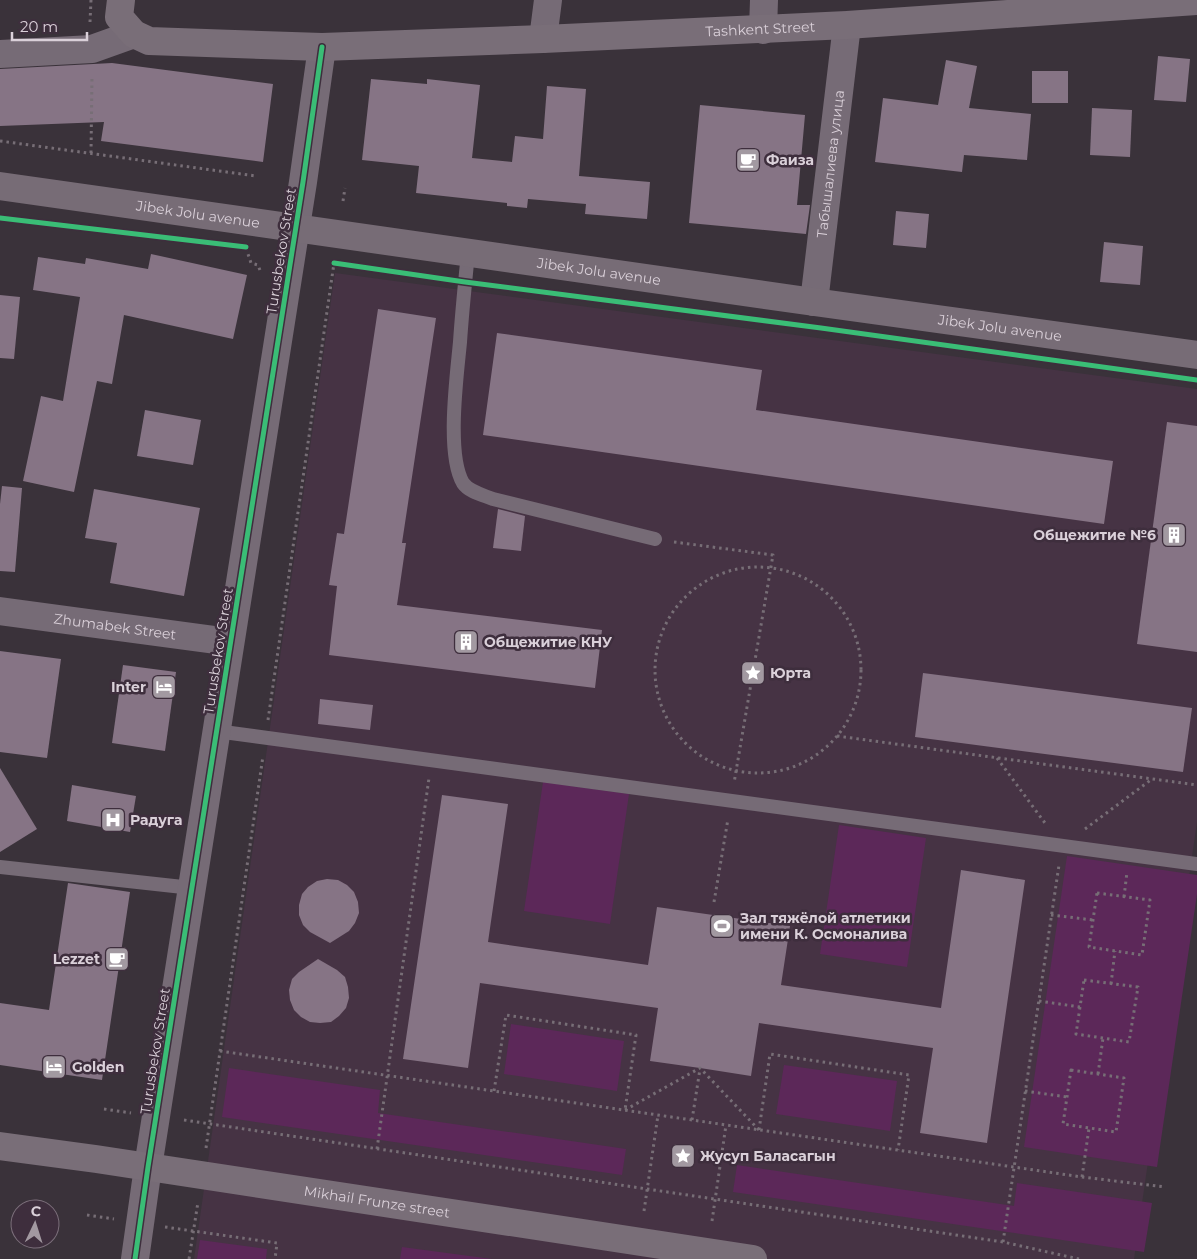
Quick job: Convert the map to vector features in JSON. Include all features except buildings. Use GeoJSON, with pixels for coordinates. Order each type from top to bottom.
{"type":"FeatureCollection","features":[{"type":"Feature","properties":{"kind":"main road","name":"Jibek Jolu avenue"},"geometry":{"type":"LineString","coordinates":[[0,186],[1197,355]]}},
{"type":"Feature","properties":{"kind":"street"},"geometry":{"type":"LineString","coordinates":[[121,0],[119,17],[134,34],[149,41],[322,47]]}},
{"type":"Feature","properties":{"kind":"street"},"geometry":{"type":"LineString","coordinates":[[544,40],[548,0]]}},
{"type":"Feature","properties":{"kind":"street"},"geometry":{"type":"LineString","coordinates":[[763,30],[764,0]]}},
{"type":"Feature","properties":{"kind":"street","name":"Tashkent Street"},"geometry":{"type":"LineString","coordinates":[[322,47],[544,40],[847,26],[1092,4],[1197,1]]}},
{"type":"Feature","properties":{"kind":"street","name":"Табышалиева улица"},"geometry":{"type":"LineString","coordinates":[[814,302],[847,26]]}},
{"type":"Feature","properties":{"kind":"street"},"geometry":{"type":"LineString","coordinates":[[0,54],[92,49],[134,34]]}},
{"type":"Feature","properties":{"kind":"street","name":"Turusbekov Street"},"geometry":{"type":"LineString","coordinates":[[135,1259],[322,47]]}},
{"type":"Feature","properties":{"kind":"street","name":"Zhumabek Street"},"geometry":{"type":"LineString","coordinates":[[0,611],[230,642]]}},
{"type":"Feature","properties":{"kind":"street","name":"Mikhail Frunze street"},"geometry":{"type":"LineString","coordinates":[[0,1146],[753,1259]]}},
{"type":"Feature","properties":{"kind":"lane"},"geometry":{"type":"LineString","coordinates":[[468,253],[454,408],[454,439],[458,469],[464,484],[477,493],[493,498],[655,539]]}},
{"type":"Feature","properties":{"kind":"lane"},"geometry":{"type":"LineString","coordinates":[[216,732],[1197,864]]}},
{"type":"Feature","properties":{"kind":"lane"},"geometry":{"type":"LineString","coordinates":[[0,867],[192,888]]}},
{"type":"Feature","properties":{"kind":"path"},"geometry":{"type":"LineString","coordinates":[[0,141],[256,176]]}},
{"type":"Feature","properties":{"kind":"path"},"geometry":{"type":"LineString","coordinates":[[343,201],[345,188]]}},
{"type":"Feature","properties":{"kind":"path"},"geometry":{"type":"LineString","coordinates":[[236,246],[246,247],[251,262],[258,266],[261,272],[260,279]]}},
{"type":"Feature","properties":{"kind":"path"},"geometry":{"type":"LineString","coordinates":[[330,289],[334,263],[343,264]]}},
{"type":"Feature","properties":{"kind":"path"},"geometry":{"type":"LineString","coordinates":[[655,539],[773,556],[714,902]]}},
{"type":"Feature","properties":{"kind":"path"},"geometry":{"type":"LineString","coordinates":[[753,567],[771,568],[788,572],[805,578],[820,587],[838,606],[852,627],[861,661],[861,679],[858,696],[852,712],[836,736],[820,753],[789,769],[771,772],[736,771],[702,757],[687,746],[665,716],[658,699],[655,680],[658,644],[664,626],[674,610],[700,584],[725,572],[753,567]]}},
{"type":"Feature","properties":{"kind":"path"},"geometry":{"type":"LineString","coordinates":[[836,736],[1197,785]]}},
{"type":"Feature","properties":{"kind":"path"},"geometry":{"type":"LineString","coordinates":[[996,758],[1062,846]]}},
{"type":"Feature","properties":{"kind":"path"},"geometry":{"type":"LineString","coordinates":[[377,1149],[432,761]]}},
{"type":"Feature","properties":{"kind":"path"},"geometry":{"type":"LineString","coordinates":[[1003,1242],[1062,846],[1153,779]]}},
{"type":"Feature","properties":{"kind":"path"},"geometry":{"type":"LineString","coordinates":[[1097,893],[1150,900],[1142,955],[1089,947],[1093,920],[1097,893]]}},
{"type":"Feature","properties":{"kind":"path"},"geometry":{"type":"LineString","coordinates":[[1051,914],[1093,920]]}},
{"type":"Feature","properties":{"kind":"path"},"geometry":{"type":"LineString","coordinates":[[1111,984],[1115,951]]}},
{"type":"Feature","properties":{"kind":"path"},"geometry":{"type":"LineString","coordinates":[[1084,980],[1138,987],[1129,1042],[1076,1034],[1080,1007],[1084,980]]}},
{"type":"Feature","properties":{"kind":"path"},"geometry":{"type":"LineString","coordinates":[[1039,1001],[1080,1007]]}},
{"type":"Feature","properties":{"kind":"path"},"geometry":{"type":"LineString","coordinates":[[494,1091],[506,1015],[636,1034],[624,1110]]}},
{"type":"Feature","properties":{"kind":"path"},"geometry":{"type":"LineString","coordinates":[[1098,1074],[1103,1038]]}},
{"type":"Feature","properties":{"kind":"path"},"geometry":{"type":"LineString","coordinates":[[220,1051],[1082,1177],[1165,1187]]}},
{"type":"Feature","properties":{"kind":"path"},"geometry":{"type":"LineString","coordinates":[[759,1130],[770,1054],[909,1075],[898,1150]]}},
{"type":"Feature","properties":{"kind":"path"},"geometry":{"type":"LineString","coordinates":[[624,1110],[700,1068]]}},
{"type":"Feature","properties":{"kind":"path"},"geometry":{"type":"LineString","coordinates":[[692,1120],[700,1068]]}},
{"type":"Feature","properties":{"kind":"path"},"geometry":{"type":"LineString","coordinates":[[700,1068],[759,1130]]}},
{"type":"Feature","properties":{"kind":"path"},"geometry":{"type":"LineString","coordinates":[[1071,1070],[1124,1078],[1116,1132],[1063,1124],[1067,1097],[1071,1070]]}},
{"type":"Feature","properties":{"kind":"path"},"geometry":{"type":"LineString","coordinates":[[1025,1091],[1067,1097]]}},
{"type":"Feature","properties":{"kind":"path"},"geometry":{"type":"LineString","coordinates":[[104,1110],[132,1113]]}},
{"type":"Feature","properties":{"kind":"path"},"geometry":{"type":"LineString","coordinates":[[644,1211],[658,1115]]}},
{"type":"Feature","properties":{"kind":"path"},"geometry":{"type":"LineString","coordinates":[[184,1120],[1003,1242],[1079,1259]]}},
{"type":"Feature","properties":{"kind":"path"},"geometry":{"type":"LineString","coordinates":[[712,1221],[726,1125]]}},
{"type":"Feature","properties":{"kind":"path"},"geometry":{"type":"LineString","coordinates":[[1082,1177],[1090,1128]]}},
{"type":"Feature","properties":{"kind":"path"},"geometry":{"type":"LineString","coordinates":[[189,1259],[199,1194]]}},
{"type":"Feature","properties":{"kind":"path"},"geometry":{"type":"LineString","coordinates":[[177,1228],[277,1243],[275,1259]]}},
{"type":"Feature","properties":{"kind":"shaded area"},"geometry":{"type":"Polygon","coordinates":[[[335,273],[1197,389],[1197,822],[1134,1259],[194,1259],[335,273]]]}},
{"type":"Feature","properties":{"kind":"shaded area"},"geometry":{"type":"Polygon","coordinates":[[[543,782],[629,794],[610,924],[524,911],[543,782]]]}},
{"type":"Feature","properties":{"kind":"shaded area"},"geometry":{"type":"Polygon","coordinates":[[[839,825],[926,838],[907,967],[820,954],[839,825]]]}},
{"type":"Feature","properties":{"kind":"shaded area"},"geometry":{"type":"Polygon","coordinates":[[[1067,856],[1197,875],[1197,894],[1157,1167],[1024,1147],[1067,856]]]}},
{"type":"Feature","properties":{"kind":"shaded area"},"geometry":{"type":"Polygon","coordinates":[[[511,1024],[624,1041],[617,1091],[504,1074],[511,1024]]]}},
{"type":"Feature","properties":{"kind":"shaded area"},"geometry":{"type":"Polygon","coordinates":[[[784,1065],[897,1081],[890,1131],[776,1114],[784,1065]]]}},
{"type":"Feature","properties":{"kind":"shaded area"},"geometry":{"type":"Polygon","coordinates":[[[229,1068],[380,1090],[378,1113],[626,1149],[622,1175],[222,1117],[229,1068]]]}},
{"type":"Feature","properties":{"kind":"shaded area"},"geometry":{"type":"Polygon","coordinates":[[[737,1165],[1014,1206],[1017,1183],[1152,1203],[1144,1252],[733,1192],[737,1165]]]}},
{"type":"Feature","properties":{"kind":"shaded area"},"geometry":{"type":"Polygon","coordinates":[[[200,1240],[267,1249],[266,1259],[197,1259],[200,1240]]]}},
{"type":"Feature","properties":{"kind":"shaded area"},"geometry":{"type":"Polygon","coordinates":[[[402,1247],[492,1259],[400,1259],[402,1247]]]}},
{"type":"Feature","properties":{"kind":"cycle path"},"geometry":{"type":"LineString","coordinates":[[135,1259],[303,182],[322,47]]}},
{"type":"Feature","properties":{"kind":"cycle path"},"geometry":{"type":"LineString","coordinates":[[0,218],[246,247]]}},
{"type":"Feature","properties":{"kind":"cycle path"},"geometry":{"type":"LineString","coordinates":[[334,263],[1197,380]]}},
{"type":"Feature","properties":{"kind":"place","name":"Фаиза"},"geometry":{"type":"Point","coordinates":[748,160]}},
{"type":"Feature","properties":{"kind":"place","name":"Общежитие №6"},"geometry":{"type":"Point","coordinates":[1174,535]}},
{"type":"Feature","properties":{"kind":"place","name":"Общежитие КНУ"},"geometry":{"type":"Point","coordinates":[466,642]}},
{"type":"Feature","properties":{"kind":"place","name":"Юрта"},"geometry":{"type":"Point","coordinates":[753,673]}},
{"type":"Feature","properties":{"kind":"place","name":"Inter"},"geometry":{"type":"Point","coordinates":[164,687]}},
{"type":"Feature","properties":{"kind":"place","name":"Радуга"},"geometry":{"type":"Point","coordinates":[113,820]}},
{"type":"Feature","properties":{"kind":"place","name":"Зал тяжёлой атлетики имени К. Осмоналива"},"geometry":{"type":"Point","coordinates":[722,926]}},
{"type":"Feature","properties":{"kind":"place","name":"Lezzet"},"geometry":{"type":"Point","coordinates":[117,959]}},
{"type":"Feature","properties":{"kind":"place","name":"Golden"},"geometry":{"type":"Point","coordinates":[54,1067]}},
{"type":"Feature","properties":{"kind":"place","name":"Жусуп Баласагын"},"geometry":{"type":"Point","coordinates":[683,1156]}}]}
